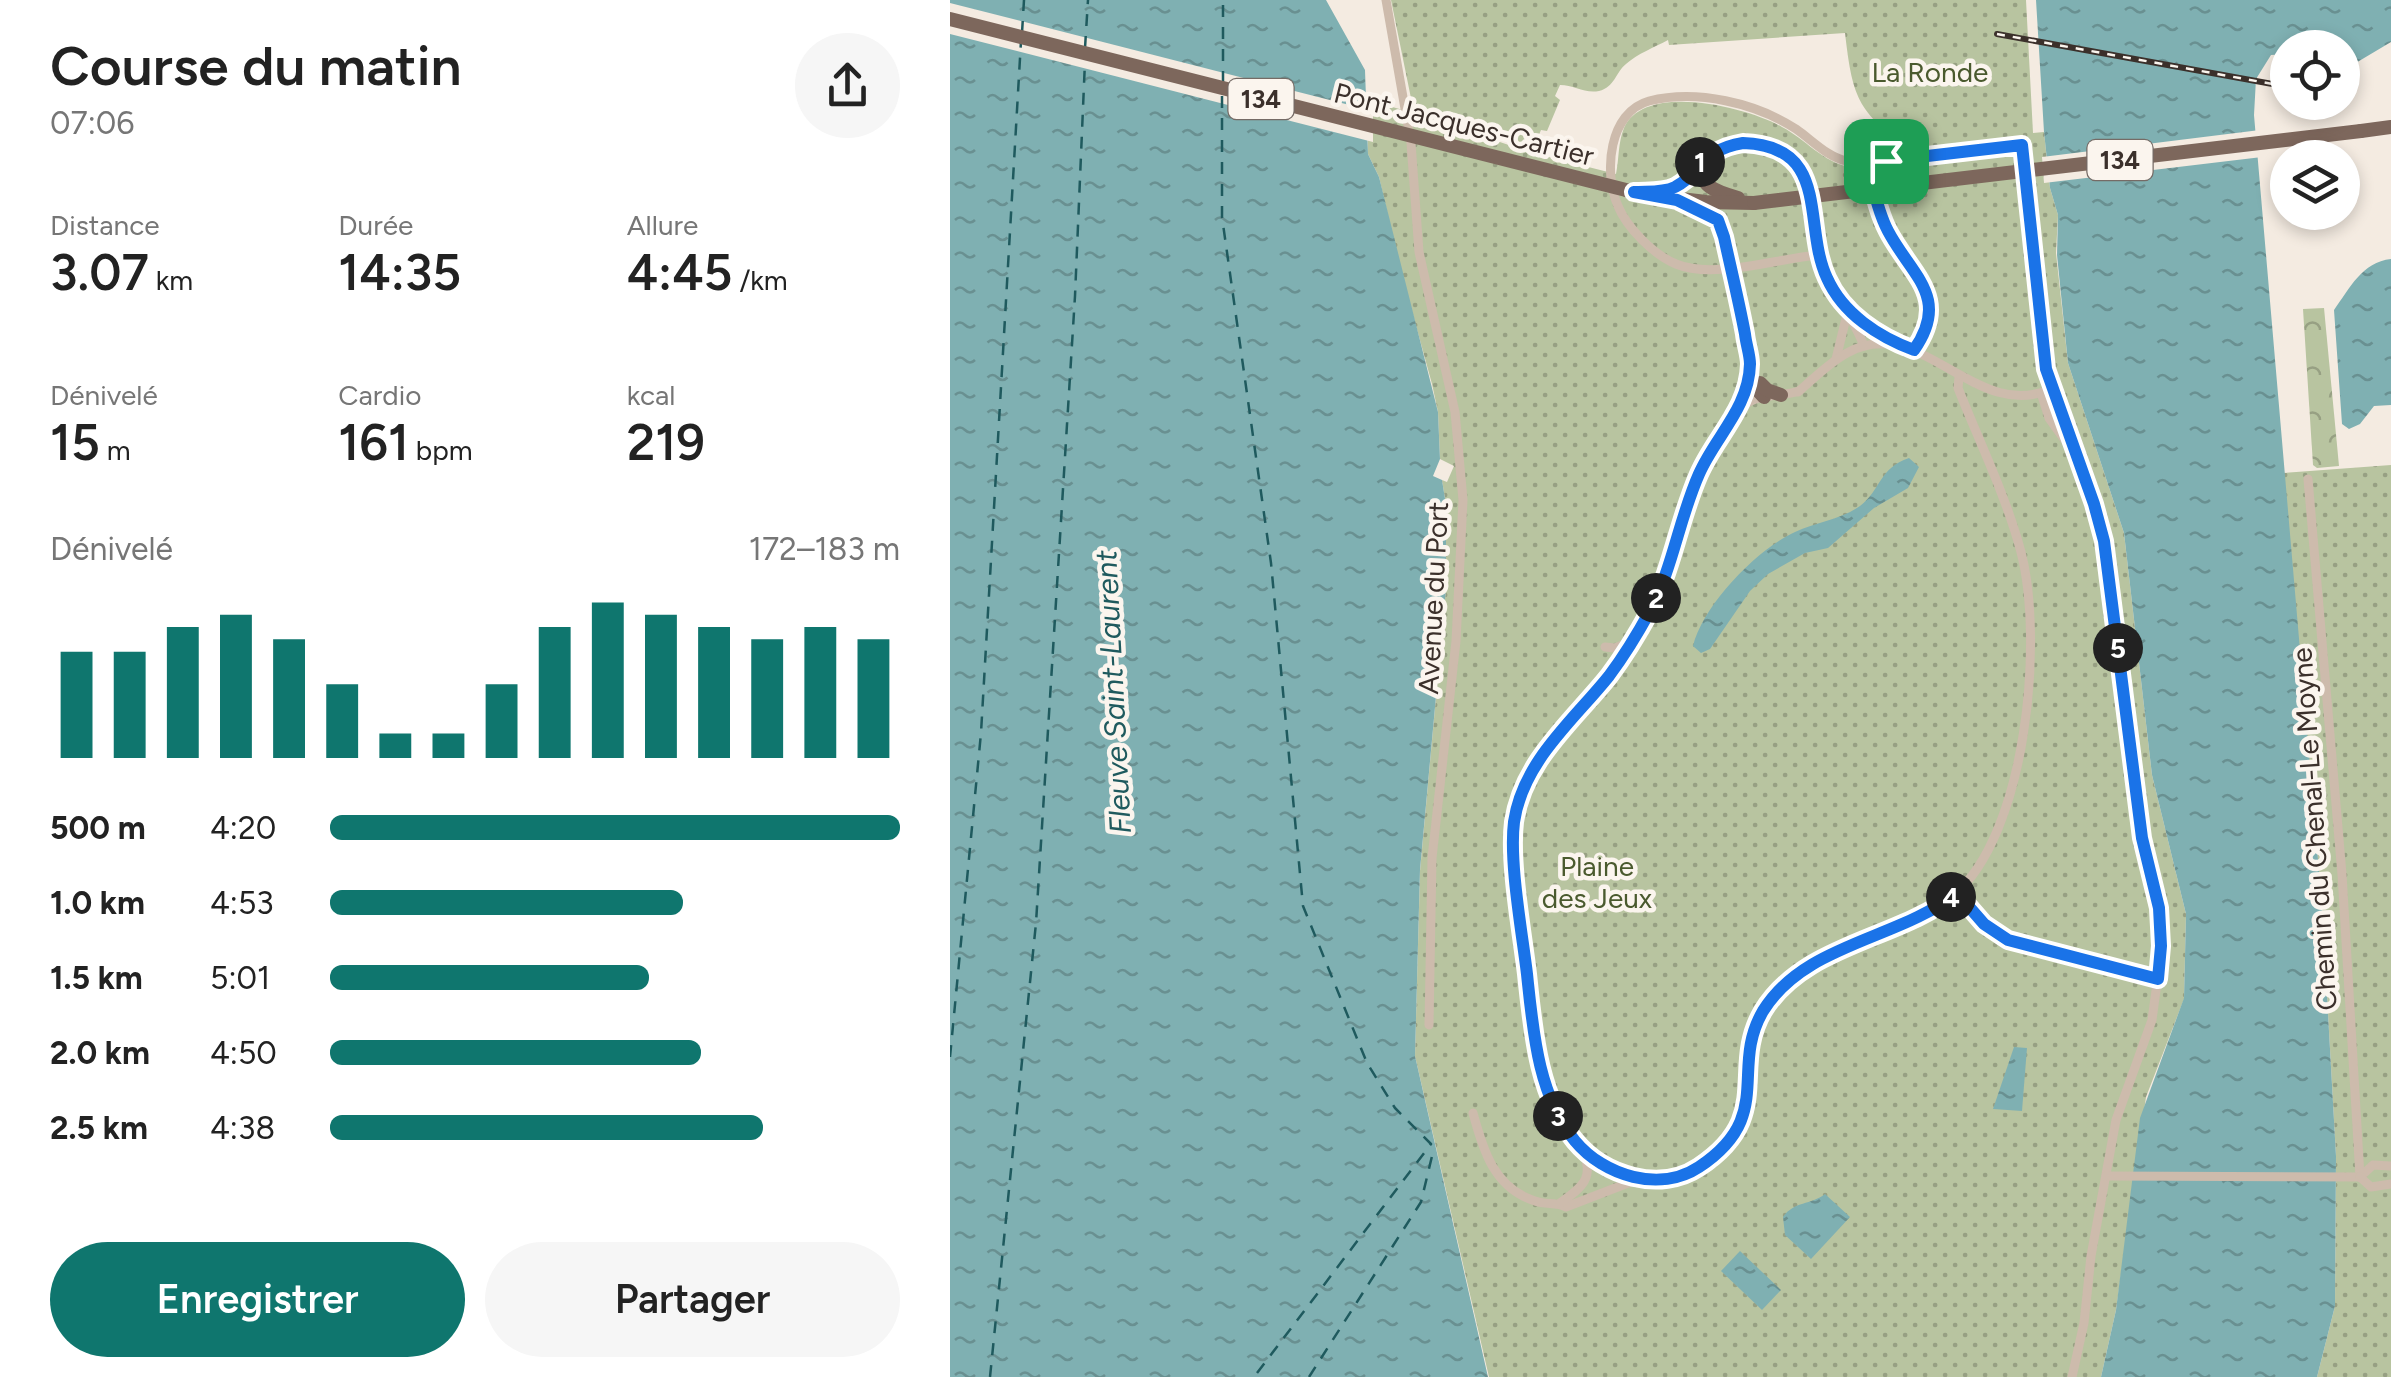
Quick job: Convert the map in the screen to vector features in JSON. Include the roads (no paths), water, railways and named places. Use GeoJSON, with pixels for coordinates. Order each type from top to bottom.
{"type":"FeatureCollection","features":[{"type":"Feature","properties":{"kind":"main road","name":"Pont Jacques-Cartier"},"geometry":{"type":"LineString","coordinates":[[950,19],[1677,200],[1754,203],[2391,128]]}},
{"type":"Feature","properties":{"kind":"main road"},"geometry":{"type":"LineString","coordinates":[[1634,192],[1674,188],[1724,147],[1752,144],[1778,150],[1802,173],[1813,199],[1819,255]]}},
{"type":"Feature","properties":{"kind":"main road"},"geometry":{"type":"LineString","coordinates":[[1701,162],[1701,176],[1708,187],[1754,203]]}},
{"type":"Feature","properties":{"kind":"main road"},"geometry":{"type":"LineString","coordinates":[[1677,200],[1716,218],[1740,310],[1752,383],[1764,397]]}},
{"type":"Feature","properties":{"kind":"main road"},"geometry":{"type":"LineString","coordinates":[[1724,237],[1728,219],[1754,203]]}},
{"type":"Feature","properties":{"kind":"main road"},"geometry":{"type":"LineString","coordinates":[[1750,365],[1767,390],[1781,395]]}},
{"type":"Feature","properties":{"kind":"main road"},"geometry":{"type":"LineString","coordinates":[[1738,410],[1750,365]]}},
{"type":"Feature","properties":{"kind":"street","name":"Avenue du Port"},"geometry":{"type":"LineString","coordinates":[[1386,0],[1411,142],[1419,252],[1455,412],[1463,500],[1456,640],[1432,858],[1430,1025]]}},
{"type":"Feature","properties":{"kind":"street"},"geometry":{"type":"LineString","coordinates":[[1864,346],[1819,255],[1704,270],[1679,265],[1662,256],[1622,216],[1614,196],[1612,160],[1620,123],[1630,111],[1650,102],[1720,100],[1769,114],[1838,159],[1867,163],[2022,145],[2046,391],[2052,424],[2076,456]]}},
{"type":"Feature","properties":{"kind":"street"},"geometry":{"type":"LineString","coordinates":[[1867,163],[1883,221],[1929,296],[1928,323],[1914,350]]}},
{"type":"Feature","properties":{"kind":"street"},"geometry":{"type":"LineString","coordinates":[[1848,310],[1895,343],[1958,377],[1978,394],[2026,396],[2046,391]]}},
{"type":"Feature","properties":{"kind":"street"},"geometry":{"type":"LineString","coordinates":[[1835,361],[1843,342],[1848,310]]}},
{"type":"Feature","properties":{"kind":"street"},"geometry":{"type":"LineString","coordinates":[[1560,1203],[1577,1193],[1587,1177],[1588,1162],[1554,1107],[1536,1044],[1520,916],[1514,823],[1531,772],[1632,642],[1668,573],[1701,470],[1738,410],[1751,400],[1799,390],[1848,352],[1895,343]]}},
{"type":"Feature","properties":{"kind":"street"},"geometry":{"type":"LineString","coordinates":[[1473,1112],[1487,1159],[1503,1182],[1532,1200],[1566,1207],[1639,1180],[1672,1178],[1699,1167],[1732,1136],[1748,1106],[1749,1064],[1756,1026],[1781,988],[1803,970],[1918,917],[1957,893],[1988,848],[2011,792],[2022,741],[2031,646],[2030,602],[2020,550],[1958,388],[1958,377]]}},
{"type":"Feature","properties":{"kind":"street"},"geometry":{"type":"LineString","coordinates":[[1764,397],[1784,401],[1796,396],[1799,390]]}},
{"type":"Feature","properties":{"kind":"street"},"geometry":{"type":"LineString","coordinates":[[2046,391],[2064,418],[2104,541],[2142,838],[2159,908],[2161,946],[2149,1031],[2118,1109],[2112,1176],[2091,1256],[2084,1323],[2072,1377]]}},
{"type":"Feature","properties":{"kind":"street"},"geometry":{"type":"LineString","coordinates":[[1968,410],[1978,394]]}},
{"type":"Feature","properties":{"kind":"street"},"geometry":{"type":"LineString","coordinates":[[2052,424],[2064,418]]}},
{"type":"Feature","properties":{"kind":"street","name":"Chemin du Chenal-Le Moyne"},"geometry":{"type":"LineString","coordinates":[[2308,479],[2342,874],[2355,1177]]}},
{"type":"Feature","properties":{"kind":"street"},"geometry":{"type":"LineString","coordinates":[[1617,665],[1604,647],[1623,647],[1632,642]]}},
{"type":"Feature","properties":{"kind":"street"},"geometry":{"type":"LineString","coordinates":[[1957,893],[1984,924],[2008,940],[2158,979]]}},
{"type":"Feature","properties":{"kind":"street"},"geometry":{"type":"LineString","coordinates":[[1580,1147],[1608,1167],[1639,1180]]}},
{"type":"Feature","properties":{"kind":"street"},"geometry":{"type":"LineString","coordinates":[[2355,1177],[2373,1166],[2391,1166]]}},
{"type":"Feature","properties":{"kind":"street"},"geometry":{"type":"LineString","coordinates":[[2112,1176],[2355,1177],[2371,1186],[2391,1184]]}},
{"type":"Feature","properties":{"kind":"water","name":"Fleuve Saint-Laurent"},"geometry":{"type":"Polygon","coordinates":[[[950,0],[1326,0],[1365,70],[1368,154],[1379,177],[1438,412],[1440,459],[1433,476],[1442,480],[1446,505],[1446,588],[1420,870],[1415,1056],[1488,1377],[950,1377],[950,0]]]}},
{"type":"Feature","properties":{"kind":"water"},"geometry":{"type":"Polygon","coordinates":[[[2036,0],[2391,0],[2391,42],[2360,60],[2360,30],[2270,30],[2270,57],[2256,79],[2254,115],[2322,906],[2336,1156],[2335,1306],[2317,1377],[2101,1377],[2116,1310],[2140,1118],[2184,998],[2186,914],[2152,775],[2124,533],[2068,363],[2057,255],[2058,215],[2050,188],[2036,0]]]}},
{"type":"Feature","properties":{"kind":"water"},"geometry":{"type":"Polygon","coordinates":[[[2391,259],[2391,405],[2374,406],[2360,424],[2349,429],[2342,424],[2334,310],[2364,271],[2391,259]]]}},
{"type":"Feature","properties":{"kind":"water"},"geometry":{"type":"Polygon","coordinates":[[[1909,458],[1919,467],[1908,488],[1874,508],[1828,548],[1805,553],[1768,574],[1750,591],[1710,649],[1701,653],[1693,646],[1720,596],[1764,551],[1795,532],[1860,506],[1892,467],[1909,458]]]}},
{"type":"Feature","properties":{"kind":"water"},"geometry":{"type":"Polygon","coordinates":[[[2014,1047],[2027,1048],[2022,1111],[1993,1109],[2014,1047]]]}},
{"type":"Feature","properties":{"kind":"water"},"geometry":{"type":"Polygon","coordinates":[[[1825,1194],[1850,1217],[1811,1259],[1785,1235],[1783,1217],[1792,1208],[1825,1194]]]}},
{"type":"Feature","properties":{"kind":"water"},"geometry":{"type":"Polygon","coordinates":[[[1740,1251],[1781,1290],[1762,1310],[1721,1271],[1740,1251]]]}},
{"type":"Feature","properties":{"kind":"railway"},"geometry":{"type":"LineString","coordinates":[[1997,34],[2270,84]]}},
{"type":"Feature","properties":{"kind":"park label","name":"La Ronde"},"geometry":{"type":"Point","coordinates":[1930,72]}},
{"type":"Feature","properties":{"kind":"park label","name":"Plaine des Jeux"},"geometry":{"type":"Point","coordinates":[1597,882]}}]}
